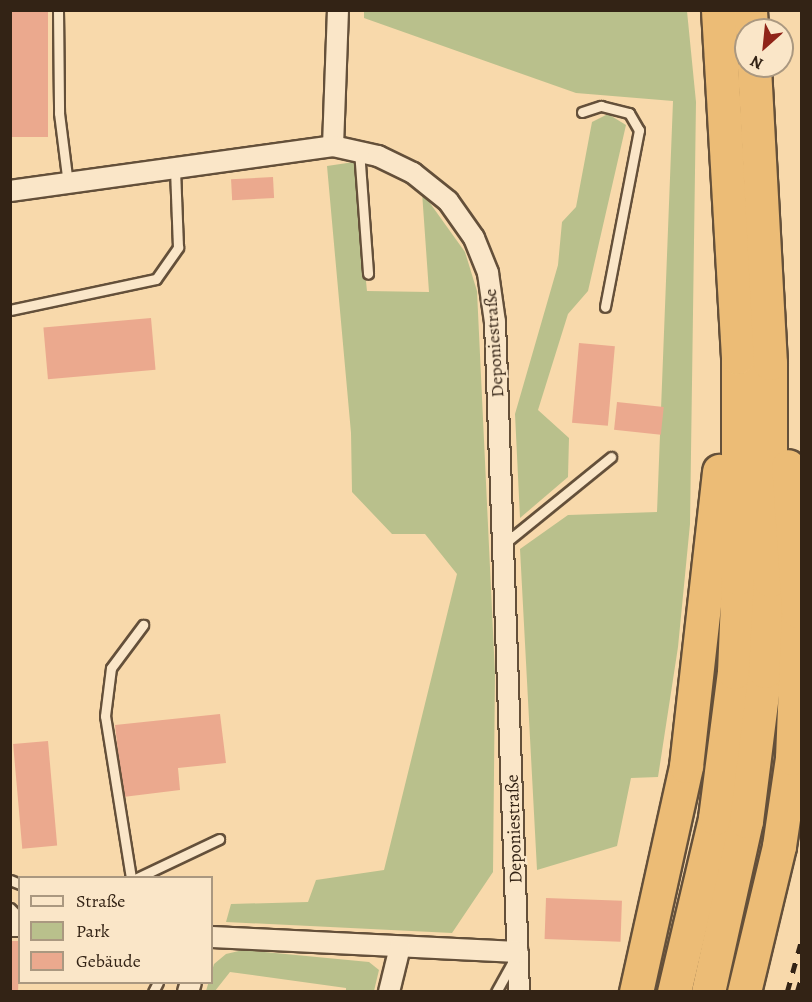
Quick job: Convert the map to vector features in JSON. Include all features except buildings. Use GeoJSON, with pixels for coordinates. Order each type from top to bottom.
{"type":"FeatureCollection","features":[{"type":"Feature","properties":{"kind":"highway"},"geometry":{"type":"LineString","coordinates":[[674,992],[715,818],[732,693],[738,579],[738,357],[718,10]]}},
{"type":"Feature","properties":{"kind":"highway"},"geometry":{"type":"LineString","coordinates":[[708,992],[746,822],[761,704],[770,580],[770,363],[755,78]]}},
{"type":"Feature","properties":{"kind":"highway"},"geometry":{"type":"LineString","coordinates":[[636,992],[686,766],[721,453],[738,357]]}},
{"type":"Feature","properties":{"kind":"highway"},"geometry":{"type":"LineString","coordinates":[[744,992],[778,846],[797,691],[792,486],[770,363]]}},
{"type":"Feature","properties":{"kind":"street"},"geometry":{"type":"LineString","coordinates":[[333,146],[338,10]]}},
{"type":"Feature","properties":{"kind":"street","name":"Deponiestraße"},"geometry":{"type":"LineString","coordinates":[[10,191],[175,170],[333,146],[359,150],[396,163],[432,186],[462,219],[482,255],[494,312],[519,992]]}},
{"type":"Feature","properties":{"kind":"street"},"geometry":{"type":"LineString","coordinates":[[213,937],[518,952]]}},
{"type":"Feature","properties":{"kind":"street"},"geometry":{"type":"LineString","coordinates":[[389,992],[400,947]]}},
{"type":"Feature","properties":{"kind":"lane"},"geometry":{"type":"LineString","coordinates":[[58,10],[59,113],[68,184]]}},
{"type":"Feature","properties":{"kind":"lane"},"geometry":{"type":"LineString","coordinates":[[582,112],[601,106],[629,113],[639,130],[605,307]]}},
{"type":"Feature","properties":{"kind":"lane"},"geometry":{"type":"LineString","coordinates":[[359,150],[368,274]]}},
{"type":"Feature","properties":{"kind":"lane"},"geometry":{"type":"LineString","coordinates":[[10,310],[156,279],[178,247],[175,170]]}},
{"type":"Feature","properties":{"kind":"lane"},"geometry":{"type":"LineString","coordinates":[[504,544],[611,457]]}},
{"type":"Feature","properties":{"kind":"lane"},"geometry":{"type":"LineString","coordinates":[[131,876],[105,716],[111,668],[143,625]]}},
{"type":"Feature","properties":{"kind":"lane"},"geometry":{"type":"LineString","coordinates":[[141,876],[219,839]]}},
{"type":"Feature","properties":{"kind":"lane"},"geometry":{"type":"LineString","coordinates":[[496,992],[518,952]]}},
{"type":"Feature","properties":{"kind":"green space"},"geometry":{"type":"Polygon","coordinates":[[[364,11],[687,11],[696,102],[690,524],[678,647],[658,777],[631,778],[617,846],[537,870],[520,549],[568,515],[657,512],[673,101],[576,93],[364,18],[364,11]]]}},
{"type":"Feature","properties":{"kind":"green space"},"geometry":{"type":"Polygon","coordinates":[[[608,114],[626,125],[588,291],[568,314],[538,410],[569,438],[568,477],[520,518],[515,414],[558,265],[562,222],[576,207],[592,122],[608,114]]]}},
{"type":"Feature","properties":{"kind":"green space"},"geometry":{"type":"Polygon","coordinates":[[[354,162],[367,291],[429,292],[422,192],[465,252],[477,291],[495,674],[493,872],[452,933],[226,922],[231,904],[308,902],[316,880],[384,870],[457,574],[425,534],[392,534],[352,492],[351,433],[327,166],[354,162]]]}},
{"type":"Feature","properties":{"kind":"green space"},"geometry":{"type":"Polygon","coordinates":[[[243,950],[369,962],[379,970],[374,991],[346,991],[346,988],[230,972],[215,991],[206,991],[208,984],[213,984],[214,964],[226,954],[243,950]]]}},
{"type":"Feature","properties":{"kind":"railway"},"geometry":{"type":"LineString","coordinates":[[787,992],[802,938]]}},
{"type":"Feature","properties":{"kind":"railway"},"geometry":{"type":"LineString","coordinates":[[797,992],[802,976]]}}]}
